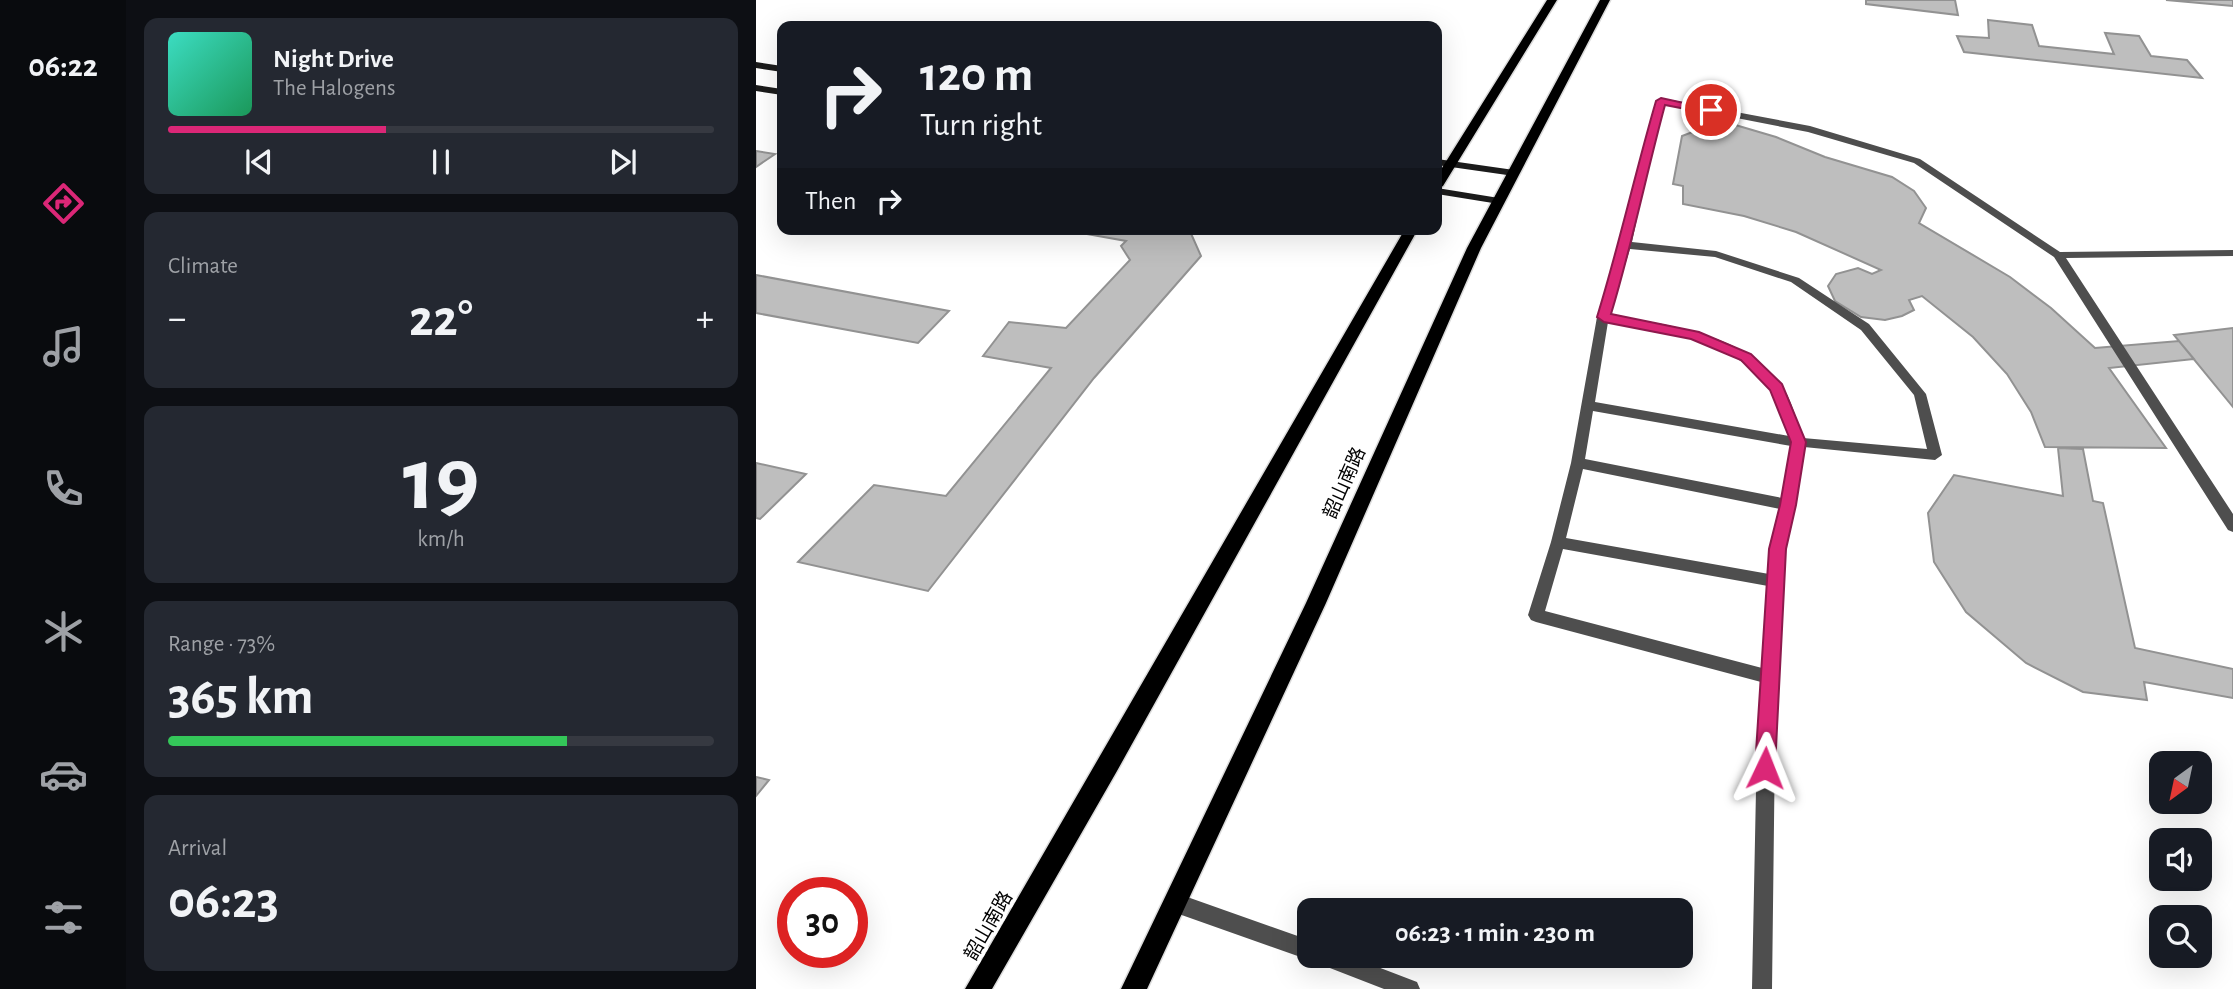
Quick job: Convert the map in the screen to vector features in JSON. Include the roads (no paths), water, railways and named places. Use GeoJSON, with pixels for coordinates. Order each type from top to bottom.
{"type":"FeatureCollection","features":[{"type":"Feature","properties":{"kind":"main road"},"geometry":{"type":"LineString","coordinates":[[1442,179],[1552,0]]}},
{"type":"Feature","properties":{"kind":"main road","name":"韶山南路"},"geometry":{"type":"LineString","coordinates":[[1134,989],[1344,540],[1474,248],[1605,0]]}},
{"type":"Feature","properties":{"kind":"main road"},"geometry":{"type":"LineString","coordinates":[[756,65],[777,68]]}},
{"type":"Feature","properties":{"kind":"main road"},"geometry":{"type":"LineString","coordinates":[[756,89],[777,91]]}},
{"type":"Feature","properties":{"kind":"main road"},"geometry":{"type":"LineString","coordinates":[[1442,163],[1514,173]]}},
{"type":"Feature","properties":{"kind":"main road"},"geometry":{"type":"LineString","coordinates":[[1442,190],[1499,201]]}},
{"type":"Feature","properties":{"kind":"main road","name":"韶山南路"},"geometry":{"type":"LineString","coordinates":[[978,989],[1110,764],[1409,235]]}},
{"type":"Feature","properties":{"kind":"street"},"geometry":{"type":"LineString","coordinates":[[1770,677],[1536,615],[1578,463],[1604,317],[1626,245],[1661,101],[1810,129],[1917,161],[2058,255],[2233,526]]}},
{"type":"Feature","properties":{"kind":"street"},"geometry":{"type":"LineString","coordinates":[[1587,405],[1798,442],[1935,454],[1920,394],[1865,327],[1795,280],[1716,254],[1626,245]]}},
{"type":"Feature","properties":{"kind":"street"},"geometry":{"type":"LineString","coordinates":[[2058,255],[2233,253]]}},
{"type":"Feature","properties":{"kind":"street"},"geometry":{"type":"LineString","coordinates":[[1604,317],[1694,335],[1746,357],[1776,387],[1798,442],[1778,549],[1766,740],[1762,989]]}},
{"type":"Feature","properties":{"kind":"street"},"geometry":{"type":"LineString","coordinates":[[1578,463],[1788,505]]}},
{"type":"Feature","properties":{"kind":"street"},"geometry":{"type":"LineString","coordinates":[[1558,542],[1776,581]]}},
{"type":"Feature","properties":{"kind":"street"},"geometry":{"type":"LineString","coordinates":[[1176,903],[1297,946]]}},
{"type":"Feature","properties":{"kind":"street"},"geometry":{"type":"LineString","coordinates":[[1355,968],[1410,989]]}}]}
